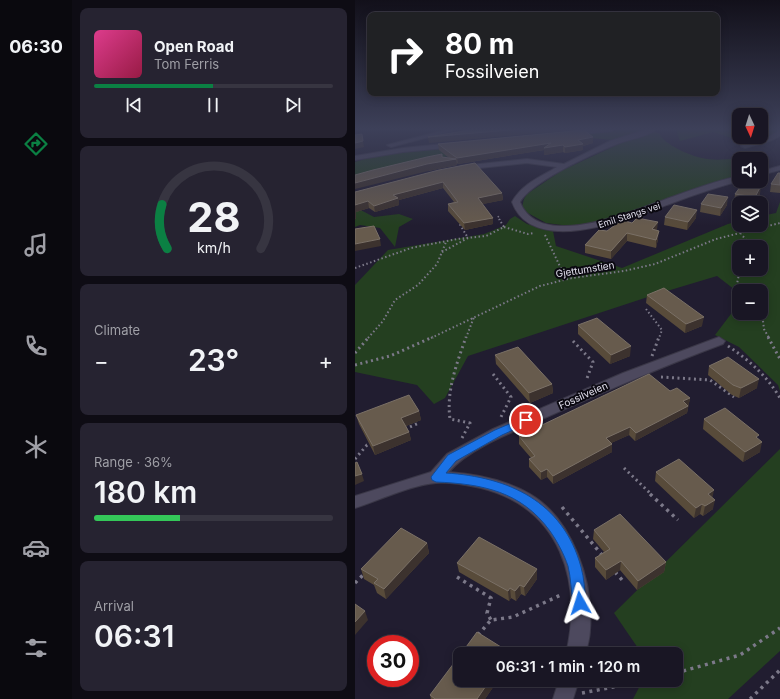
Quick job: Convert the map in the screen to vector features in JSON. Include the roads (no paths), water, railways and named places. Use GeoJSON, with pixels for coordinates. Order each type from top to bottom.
{"type":"FeatureCollection","features":[{"type":"Feature","properties":{"kind":"street"},"geometry":{"type":"LineString","coordinates":[[453,170],[522,162]]}},
{"type":"Feature","properties":{"kind":"street"},"geometry":{"type":"LineString","coordinates":[[532,162],[565,166],[574,162]]}},
{"type":"Feature","properties":{"kind":"street","name":"Emil Stangs vei"},"geometry":{"type":"LineString","coordinates":[[565,166],[531,185],[521,193],[517,199],[519,212],[544,229],[597,226],[732,180]]}},
{"type":"Feature","properties":{"kind":"street"},"geometry":{"type":"LineString","coordinates":[[768,171],[780,168]]}},
{"type":"Feature","properties":{"kind":"street","name":"Fossilveien"},"geometry":{"type":"LineString","coordinates":[[436,477],[452,458],[491,437],[580,396],[719,341]]}},
{"type":"Feature","properties":{"kind":"street"},"geometry":{"type":"LineString","coordinates":[[355,502],[414,482],[436,477],[468,479],[504,488],[526,499],[546,516],[563,539],[574,566],[579,590],[581,630],[577,647]]}}]}
